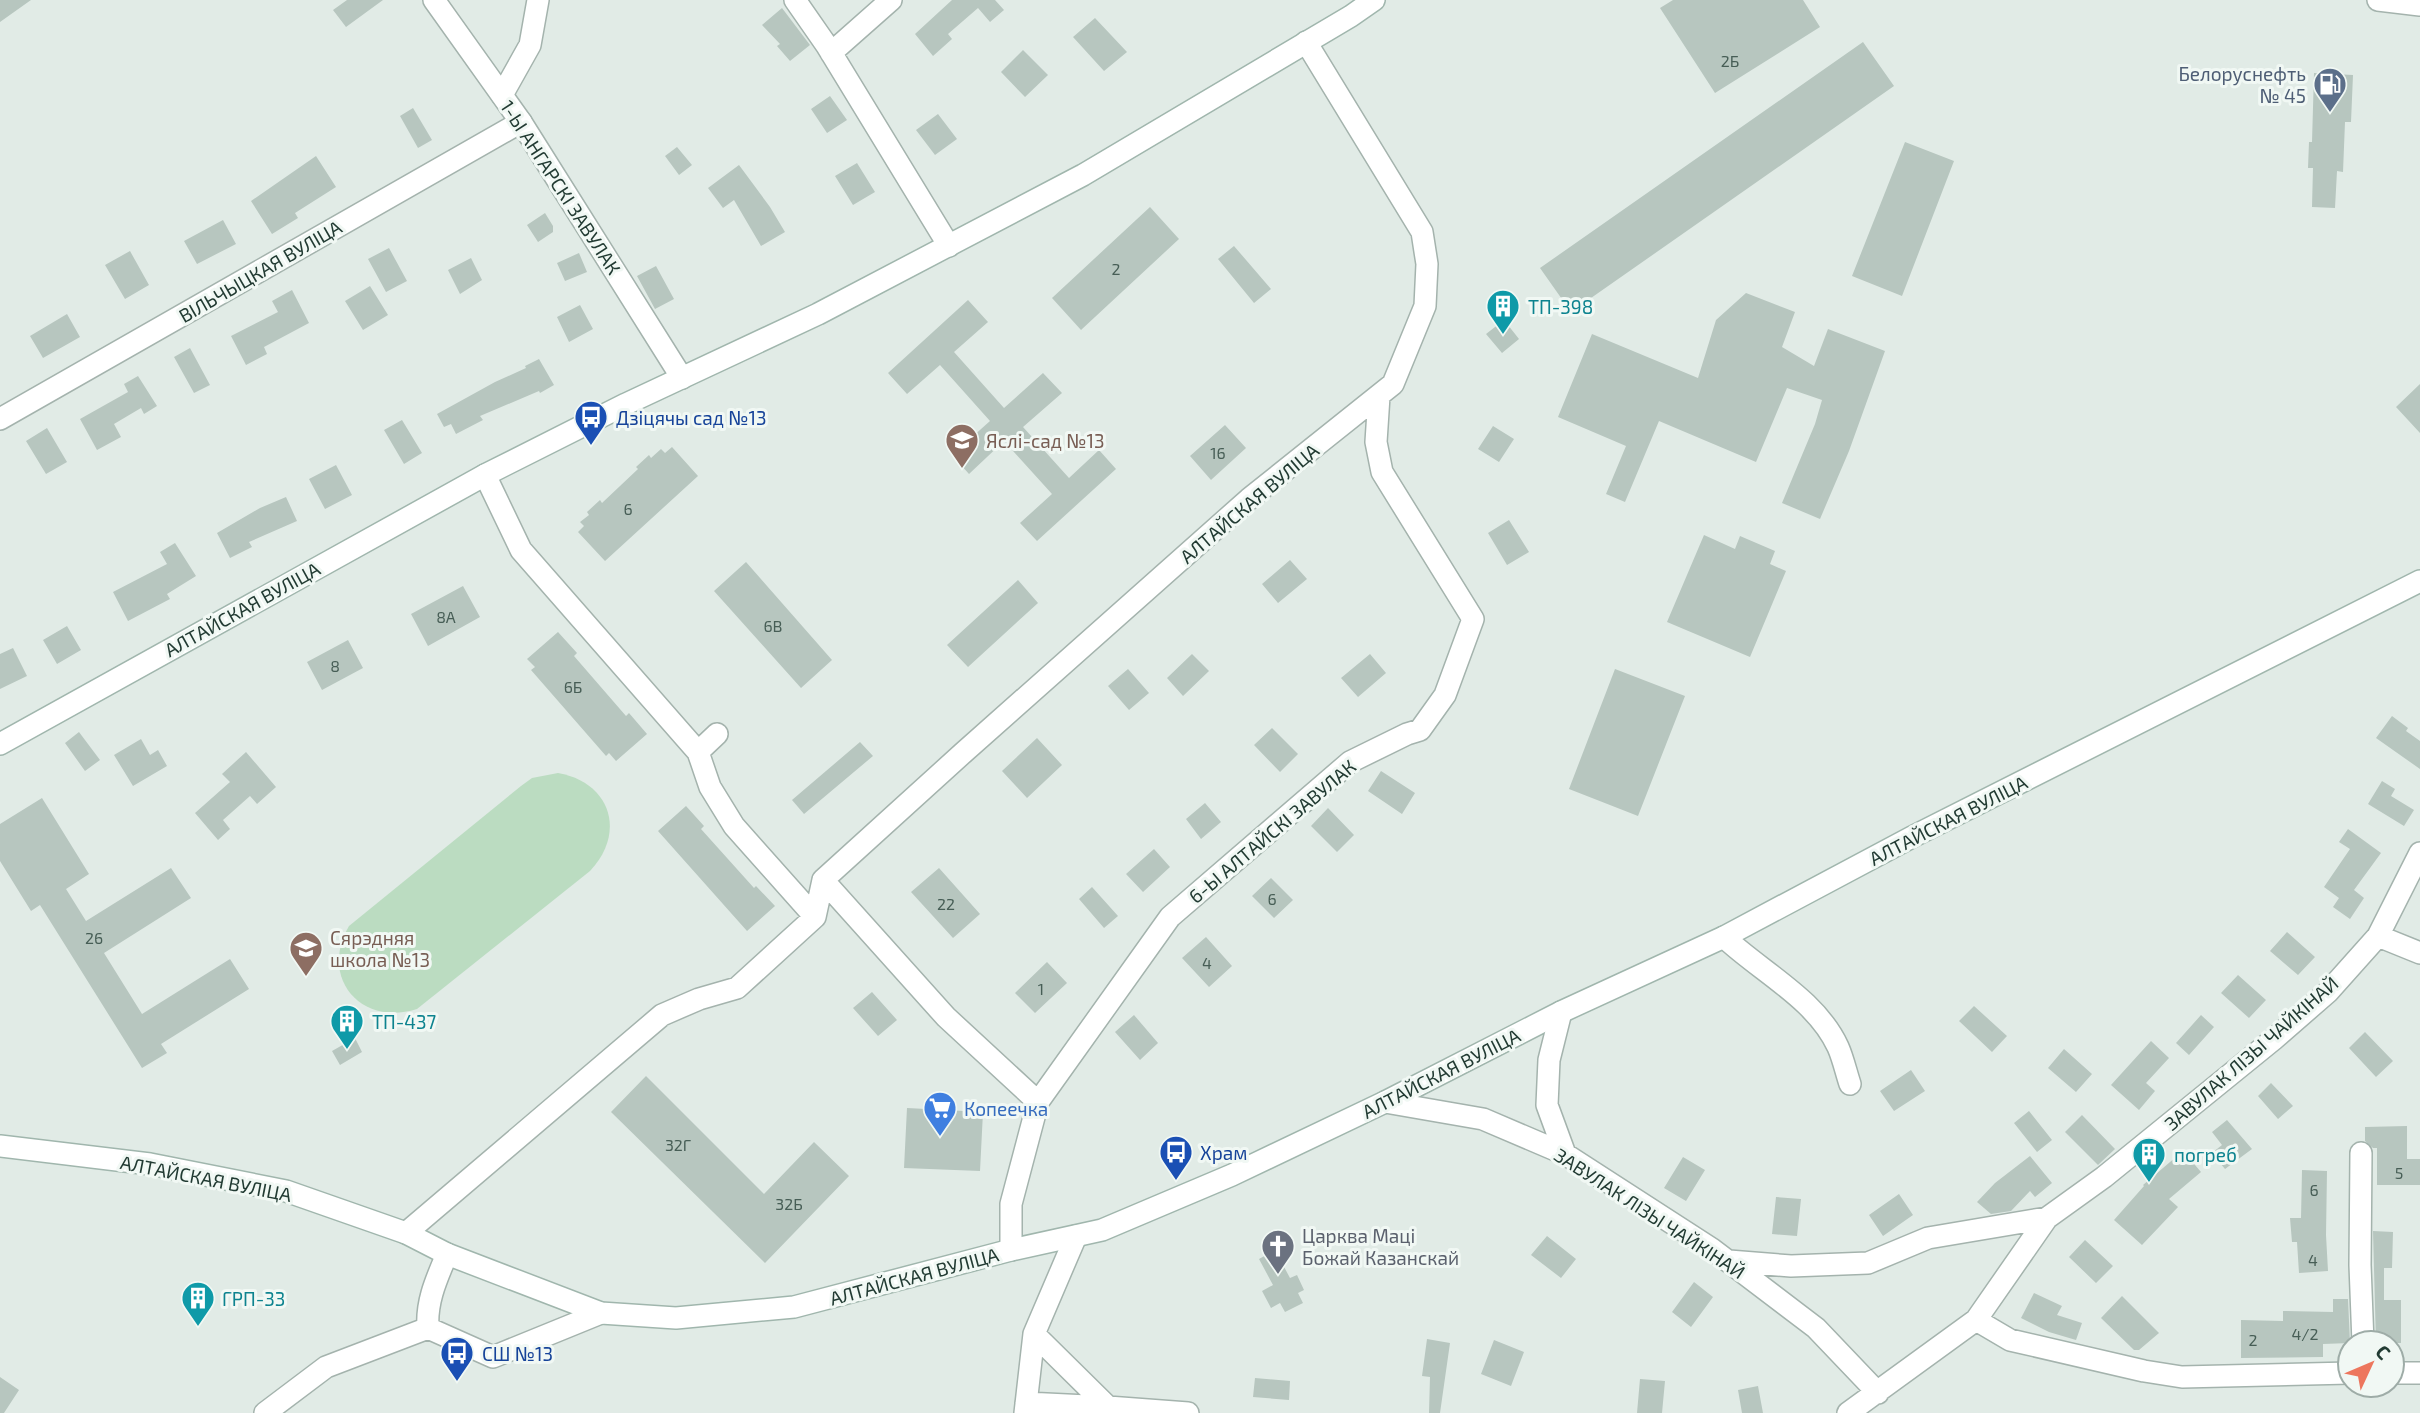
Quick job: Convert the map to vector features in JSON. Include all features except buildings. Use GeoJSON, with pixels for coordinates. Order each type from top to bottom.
{"type":"FeatureCollection","features":[{"type":"Feature","properties":{"kind":"street","name":"1-Ы АНГАРСКІ ЗАВУЛАК"},"geometry":{"type":"LineString","coordinates":[[434,0],[521,122],[682,379]]}},
{"type":"Feature","properties":{"kind":"street"},"geometry":{"type":"LineString","coordinates":[[502,95],[530,45],[538,0]]}},
{"type":"Feature","properties":{"kind":"street"},"geometry":{"type":"LineString","coordinates":[[795,0],[831,53],[949,246]]}},
{"type":"Feature","properties":{"kind":"street"},"geometry":{"type":"LineString","coordinates":[[831,53],[891,0]]}},
{"type":"Feature","properties":{"kind":"street","name":"АЛТАЙСКАЯ ВУЛІЦА"},"geometry":{"type":"LineString","coordinates":[[0,744],[485,475],[614,410],[818,314],[1083,175],[1374,0]]}},
{"type":"Feature","properties":{"kind":"street"},"geometry":{"type":"LineString","coordinates":[[2378,0],[2420,5]]}},
{"type":"Feature","properties":{"kind":"street","name":"АЛТАЙСКАЯ ВУЛІЦА"},"geometry":{"type":"LineString","coordinates":[[823,880],[1249,499],[1393,384],[1425,306],[1427,264],[1422,232],[1306,41]]}},
{"type":"Feature","properties":{"kind":"street","name":"ВІЛЬЧЫЦКАЯ ВУЛІЦА"},"geometry":{"type":"LineString","coordinates":[[0,419],[521,122]]}},
{"type":"Feature","properties":{"kind":"street","name":"6-Ы АЛТАЙСКІ ЗАВУЛАК"},"geometry":{"type":"LineString","coordinates":[[1011,1250],[1011,1204],[1038,1102],[1170,917],[1350,762],[1406,734],[1420,730],[1445,695],[1473,619],[1382,472],[1376,442],[1379,396]]}},
{"type":"Feature","properties":{"kind":"street"},"geometry":{"type":"LineString","coordinates":[[485,475],[521,550],[698,751],[710,787],[734,826],[815,917]]}},
{"type":"Feature","properties":{"kind":"street","name":"АЛТАЙСКАЯ ВУЛІЦА"},"geometry":{"type":"LineString","coordinates":[[0,1146],[150,1164],[286,1191],[406,1233],[447,1254],[601,1313],[676,1318],[794,1307],[1011,1250],[1102,1230],[1232,1175],[1385,1102],[1562,1012],[1724,937],[1912,837],[2420,581]]}},
{"type":"Feature","properties":{"kind":"street"},"geometry":{"type":"LineString","coordinates":[[698,751],[717,734]]}},
{"type":"Feature","properties":{"kind":"street","name":"ЗАВУЛАК ЛІЗЫ ЧАЙКІНАЙ"},"geometry":{"type":"LineString","coordinates":[[1848,1413],[1876,1403],[1976,1320],[2047,1218],[2104,1177],[2328,992],[2378,936],[2420,853]]}},
{"type":"Feature","properties":{"kind":"street"},"geometry":{"type":"LineString","coordinates":[[406,1233],[662,1015],[699,999],[737,988],[815,917],[823,880]]}},
{"type":"Feature","properties":{"kind":"street"},"geometry":{"type":"LineString","coordinates":[[823,880],[946,1017],[1038,1102]]}},
{"type":"Feature","properties":{"kind":"street"},"geometry":{"type":"LineString","coordinates":[[2378,936],[2420,953]]}},
{"type":"Feature","properties":{"kind":"street"},"geometry":{"type":"LineString","coordinates":[[1724,937],[1746,958],[1797,997],[1821,1021],[1838,1047],[1850,1084]]}},
{"type":"Feature","properties":{"kind":"street"},"geometry":{"type":"LineString","coordinates":[[1562,1012],[1549,1060],[1547,1105],[1565,1154]]}},
{"type":"Feature","properties":{"kind":"street","name":"ЗАВУЛАК ЛІЗЫ ЧАЙКІНАЙ"},"geometry":{"type":"LineString","coordinates":[[1385,1102],[1483,1119],[1565,1154],[1728,1261],[1816,1328],[1876,1403]]}},
{"type":"Feature","properties":{"kind":"street"},"geometry":{"type":"LineString","coordinates":[[2361,1153],[2362,1329]]}},
{"type":"Feature","properties":{"kind":"street"},"geometry":{"type":"LineString","coordinates":[[1728,1261],[1791,1266],[1868,1263],[1928,1238],[2047,1218]]}},
{"type":"Feature","properties":{"kind":"street"},"geometry":{"type":"LineString","coordinates":[[1076,1236],[1034,1334],[1025,1408],[1188,1413]]}},
{"type":"Feature","properties":{"kind":"street"},"geometry":{"type":"LineString","coordinates":[[428,1328],[427,1311],[447,1254]]}},
{"type":"Feature","properties":{"kind":"street"},"geometry":{"type":"LineString","coordinates":[[265,1413],[326,1367],[428,1328],[494,1357],[601,1313]]}},
{"type":"Feature","properties":{"kind":"street"},"geometry":{"type":"LineString","coordinates":[[1976,1320],[2010,1340],[2144,1371],[2182,1377],[2336,1373]]}},
{"type":"Feature","properties":{"kind":"street"},"geometry":{"type":"LineString","coordinates":[[1034,1334],[1111,1410]]}},
{"type":"Feature","properties":{"kind":"green space"},"geometry":{"type":"Polygon","coordinates":[[[558,773],[576,778],[590,787],[601,798],[607,811],[610,825],[608,840],[590,871],[417,1009],[396,1013],[378,1011],[363,1004],[350,993],[342,979],[339,963],[341,945],[349,926],[521,786],[532,778],[558,773]]]}},
{"type":"Feature","properties":{"kind":"place","name":"Белоруснефть № 45"},"geometry":{"type":"Point","coordinates":[2330,114]}},
{"type":"Feature","properties":{"kind":"place","name":"ТП-398"},"geometry":{"type":"Point","coordinates":[1503,336]}},
{"type":"Feature","properties":{"kind":"place","name":"Дзіцячы сад №13"},"geometry":{"type":"Point","coordinates":[591,447]}},
{"type":"Feature","properties":{"kind":"place","name":"Яслі-сад №13"},"geometry":{"type":"Point","coordinates":[962,470]}},
{"type":"Feature","properties":{"kind":"place","name":"Сярэдняя школа №13"},"geometry":{"type":"Point","coordinates":[306,978]}},
{"type":"Feature","properties":{"kind":"place","name":"ТП-437"},"geometry":{"type":"Point","coordinates":[347,1051]}},
{"type":"Feature","properties":{"kind":"place","name":"Копеечка"},"geometry":{"type":"Point","coordinates":[940,1138]}},
{"type":"Feature","properties":{"kind":"place","name":"Храм"},"geometry":{"type":"Point","coordinates":[1176,1182]}},
{"type":"Feature","properties":{"kind":"place","name":"погреб"},"geometry":{"type":"Point","coordinates":[2149,1184]}},
{"type":"Feature","properties":{"kind":"place","name":"Царква Маці Божай Казанскай"},"geometry":{"type":"Point","coordinates":[1278,1276]}},
{"type":"Feature","properties":{"kind":"place","name":"ГРП-33"},"geometry":{"type":"Point","coordinates":[198,1328]}},
{"type":"Feature","properties":{"kind":"place","name":"СШ №13"},"geometry":{"type":"Point","coordinates":[457,1383]}}]}
